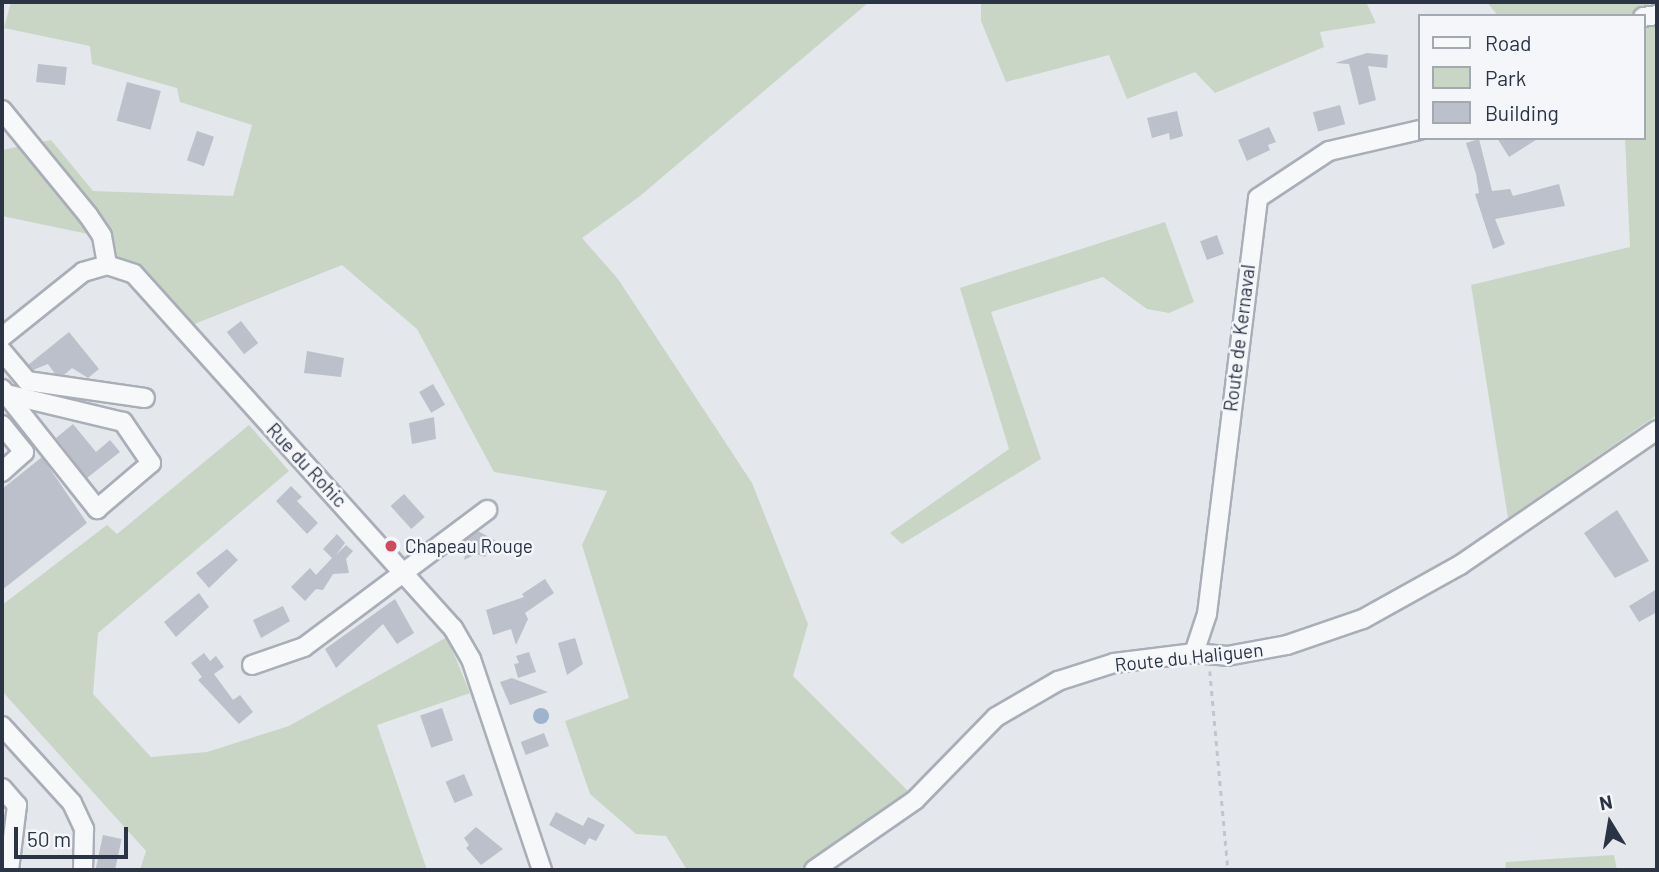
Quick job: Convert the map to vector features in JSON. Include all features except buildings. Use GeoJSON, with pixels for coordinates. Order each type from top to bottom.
{"type":"FeatureCollection","features":[{"type":"Feature","properties":{"kind":"street"},"geometry":{"type":"LineString","coordinates":[[2,110],[88,215],[102,236],[107,265],[83,272],[8,332],[2,312]]}},
{"type":"Feature","properties":{"kind":"street","name":"Route de Kernaval"},"geometry":{"type":"LineString","coordinates":[[1201,653],[1258,198],[1282,178],[1329,151],[1418,130]]}},
{"type":"Feature","properties":{"kind":"street","name":"Rue du Rohic"},"geometry":{"type":"LineString","coordinates":[[107,265],[134,274],[405,570],[453,628],[471,659],[542,870]]}},
{"type":"Feature","properties":{"kind":"street"},"geometry":{"type":"LineString","coordinates":[[2,351],[27,381],[145,398]]}},
{"type":"Feature","properties":{"kind":"street"},"geometry":{"type":"LineString","coordinates":[[4,392],[122,422],[151,463],[97,509],[4,392]]}},
{"type":"Feature","properties":{"kind":"street"},"geometry":{"type":"LineString","coordinates":[[2,425],[24,452],[2,472]]}},
{"type":"Feature","properties":{"kind":"street","name":"Route du Haliguen"},"geometry":{"type":"LineString","coordinates":[[814,870],[915,800],[996,717],[1058,681],[1114,663],[1201,653],[1227,656],[1287,645],[1363,619],[1460,565],[1657,430]]}},
{"type":"Feature","properties":{"kind":"street"},"geometry":{"type":"LineString","coordinates":[[252,665],[304,647],[486,510]]}},
{"type":"Feature","properties":{"kind":"street"},"geometry":{"type":"LineString","coordinates":[[2,726],[76,810],[84,829],[83,870]]}},
{"type":"Feature","properties":{"kind":"street"},"geometry":{"type":"LineString","coordinates":[[2,788],[16,805],[8,823],[9,870]]}},
{"type":"Feature","properties":{"kind":"path"},"geometry":{"type":"LineString","coordinates":[[1201,653],[1228,870]]}},
{"type":"Feature","properties":{"kind":"green space"},"geometry":{"type":"Polygon","coordinates":[[[11,2],[869,2],[640,196],[582,238],[618,279],[752,483],[808,624],[793,676],[909,792],[799,870],[687,870],[666,836],[636,834],[590,794],[565,721],[629,698],[582,545],[607,491],[494,472],[417,329],[342,265],[172,333],[88,234],[2,216],[2,150],[51,140],[93,191],[233,196],[252,125],[180,102],[177,88],[92,64],[90,46],[4,28],[11,2]]]}},
{"type":"Feature","properties":{"kind":"green space"},"geometry":{"type":"Polygon","coordinates":[[[981,2],[1372,2],[1367,4],[1376,23],[1320,32],[1324,47],[1215,93],[1195,72],[1127,99],[1109,55],[1006,82],[981,21],[981,2]]]}},
{"type":"Feature","properties":{"kind":"green space"},"geometry":{"type":"Polygon","coordinates":[[[1487,2],[1643,2],[1657,7],[1657,415],[1508,518],[1471,285],[1630,247],[1625,140],[1645,140],[1645,14],[1496,14],[1487,2]]]}},
{"type":"Feature","properties":{"kind":"green space"},"geometry":{"type":"Polygon","coordinates":[[[1165,222],[1194,302],[1169,313],[1147,309],[1103,277],[991,312],[1041,459],[902,544],[890,533],[1009,449],[960,288],[1165,222]]]}},
{"type":"Feature","properties":{"kind":"green space"},"geometry":{"type":"Polygon","coordinates":[[[249,425],[289,471],[98,633],[93,694],[151,757],[207,752],[289,726],[447,637],[470,693],[377,725],[427,870],[140,870],[146,851],[2,691],[2,605],[107,525],[117,534],[249,425]]]}},
{"type":"Feature","properties":{"kind":"green space"},"geometry":{"type":"Polygon","coordinates":[[[1614,855],[1617,870],[1505,870],[1506,862],[1614,855]]]}},
{"type":"Feature","properties":{"kind":"water"},"geometry":{"type":"Polygon","coordinates":[[[538,708],[544,708],[549,716],[547,722],[538,724],[533,719],[533,713],[538,708]]]}},
{"type":"Feature","properties":{"kind":"place","name":"Chapeau Rouge"},"geometry":{"type":"Point","coordinates":[391,546]}}]}
